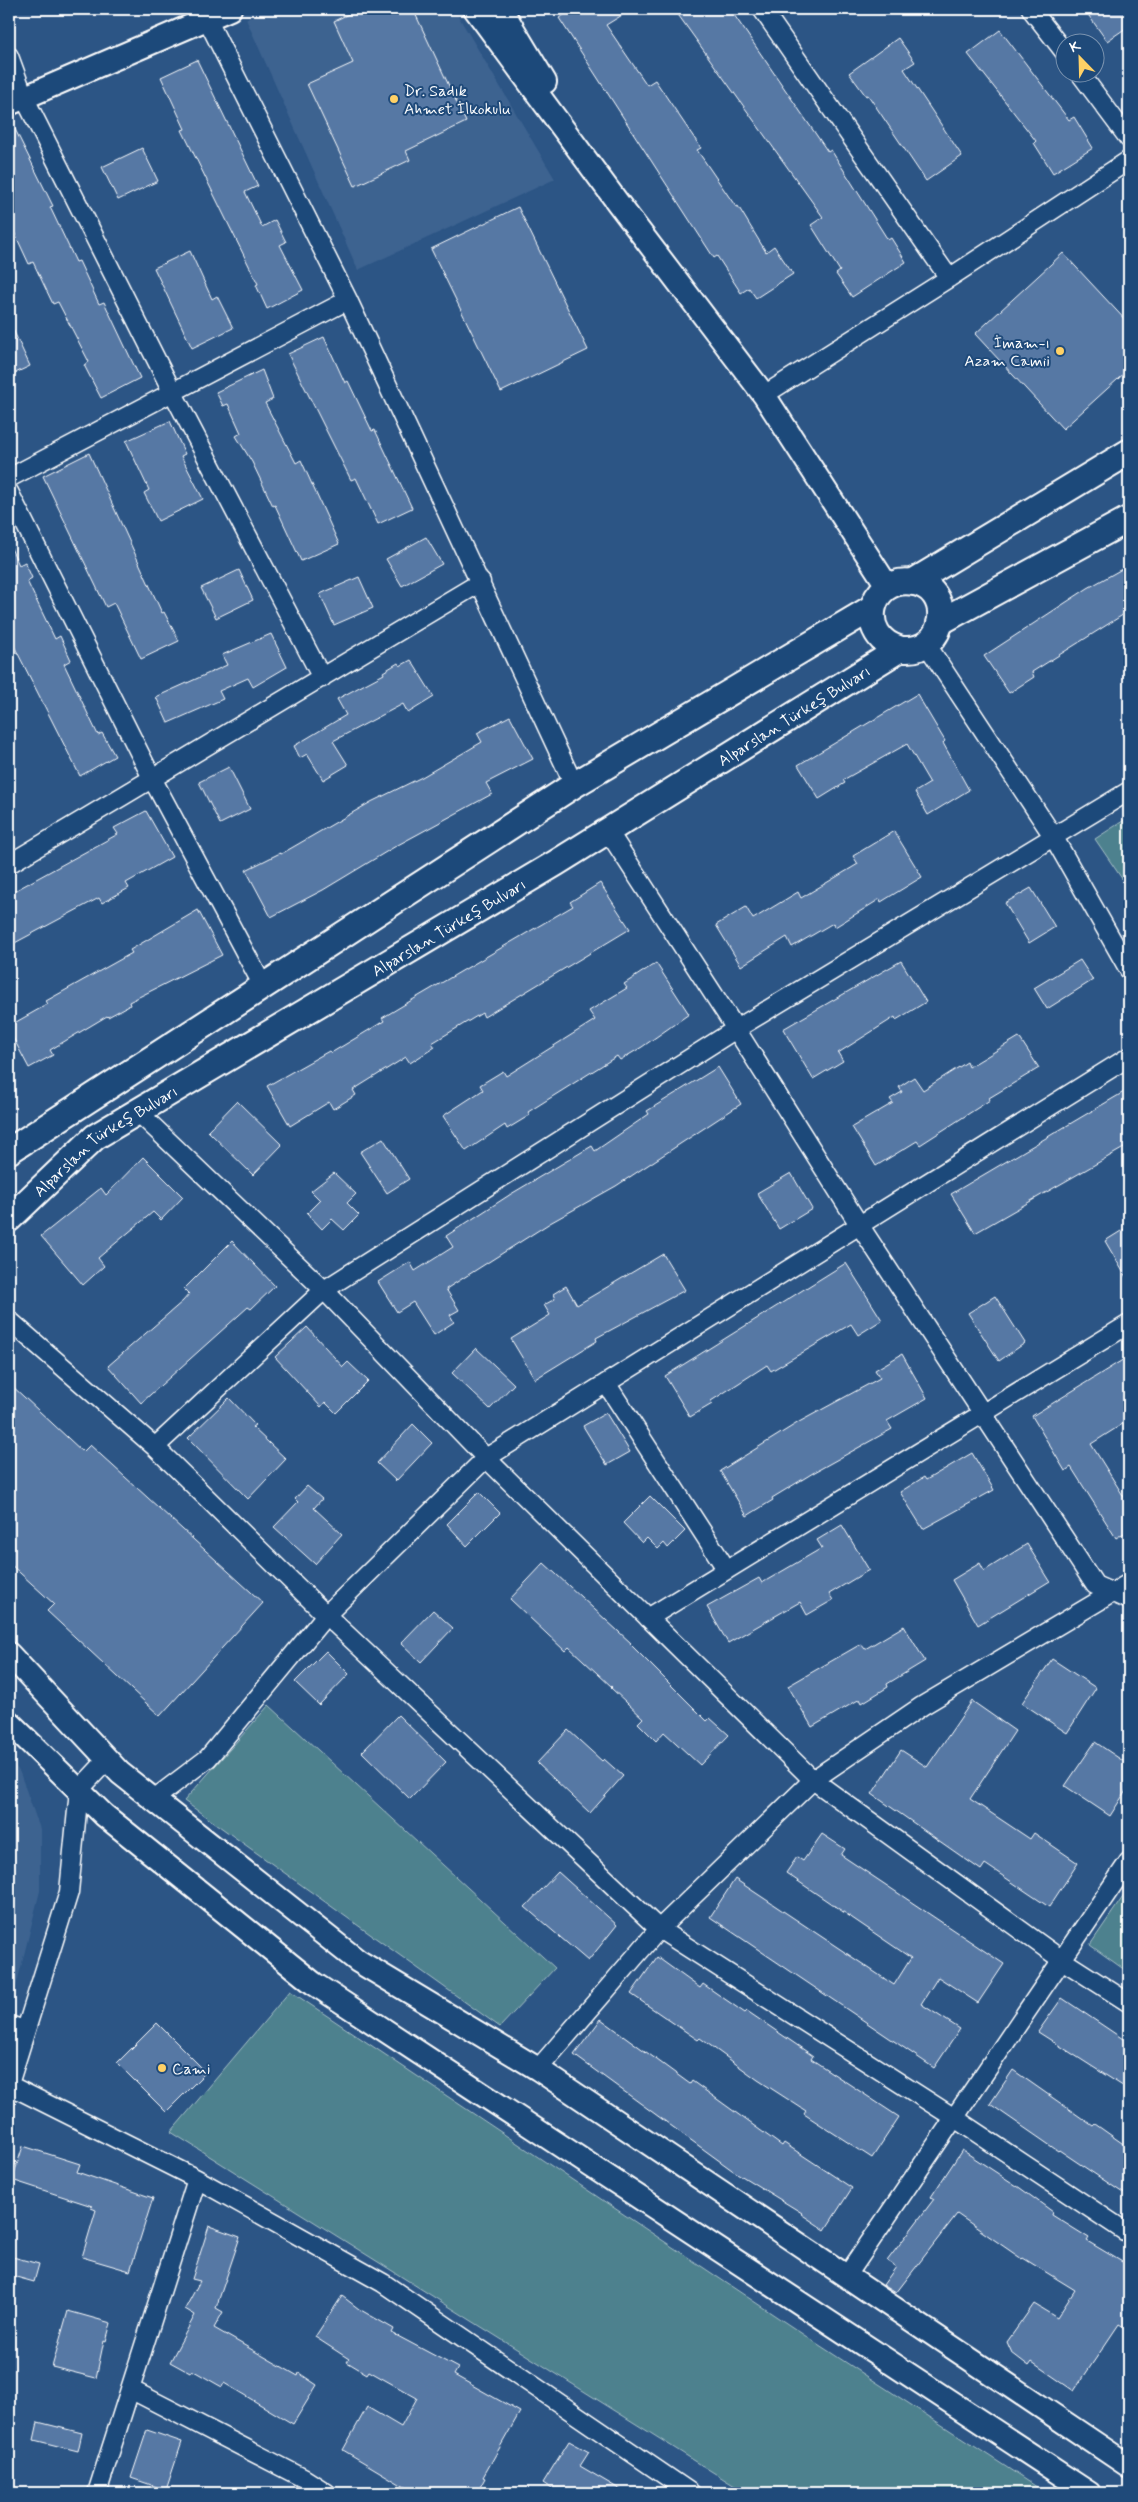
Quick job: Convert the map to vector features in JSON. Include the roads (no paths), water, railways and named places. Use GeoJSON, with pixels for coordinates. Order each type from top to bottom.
{"type":"FeatureCollection","features":[{"type":"Feature","properties":{"kind":"main road"},"geometry":{"type":"LineString","coordinates":[[913,582],[1129,452]]}},
{"type":"Feature","properties":{"kind":"main road"},"geometry":{"type":"LineString","coordinates":[[940,622],[1129,519]]}},
{"type":"Feature","properties":{"kind":"main road"},"geometry":{"type":"LineString","coordinates":[[900,649],[889,646],[880,639],[874,630],[872,608],[877,597],[888,587],[902,581],[913,582],[931,591],[938,600],[941,610],[938,632],[927,645]]}},
{"type":"Feature","properties":{"kind":"main road"},"geometry":{"type":"LineString","coordinates":[[9,1150],[574,785],[872,608]]}},
{"type":"Feature","properties":{"kind":"main road","name":"Alparslan Türkeş Bulvarı"},"geometry":{"type":"LineString","coordinates":[[9,1219],[96,1137],[608,831],[900,649],[911,651],[927,645]]}},
{"type":"Feature","properties":{"kind":"street"},"geometry":{"type":"LineString","coordinates":[[16,101],[204,14],[230,9]]}},
{"type":"Feature","properties":{"kind":"street"},"geometry":{"type":"LineString","coordinates":[[476,9],[618,203],[764,395],[888,587]]}},
{"type":"Feature","properties":{"kind":"street"},"geometry":{"type":"LineString","coordinates":[[502,9],[618,203]]}},
{"type":"Feature","properties":{"kind":"street"},"geometry":{"type":"LineString","coordinates":[[762,9],[949,278]]}},
{"type":"Feature","properties":{"kind":"street"},"geometry":{"type":"LineString","coordinates":[[1031,9],[1056,41]]}},
{"type":"Feature","properties":{"kind":"street"},"geometry":{"type":"LineString","coordinates":[[204,14],[348,300],[574,785]]}},
{"type":"Feature","properties":{"kind":"street"},"geometry":{"type":"LineString","coordinates":[[9,56],[16,101],[173,393],[322,678]]}},
{"type":"Feature","properties":{"kind":"street"},"geometry":{"type":"LineString","coordinates":[[1086,82],[1129,139]]}},
{"type":"Feature","properties":{"kind":"street"},"geometry":{"type":"LineString","coordinates":[[764,395],[949,278],[1129,160]]}},
{"type":"Feature","properties":{"kind":"street"},"geometry":{"type":"LineString","coordinates":[[9,478],[348,300]]}},
{"type":"Feature","properties":{"kind":"street"},"geometry":{"type":"LineString","coordinates":[[9,492],[153,780],[263,986]]}},
{"type":"Feature","properties":{"kind":"street"},"geometry":{"type":"LineString","coordinates":[[9,864],[153,780],[481,582]]}},
{"type":"Feature","properties":{"kind":"street"},"geometry":{"type":"LineString","coordinates":[[927,645],[1053,836],[1129,970]]}},
{"type":"Feature","properties":{"kind":"street"},"geometry":{"type":"LineString","coordinates":[[156,1447],[324,1290],[736,1029],[1129,791]]}},
{"type":"Feature","properties":{"kind":"street"},"geometry":{"type":"LineString","coordinates":[[608,831],[860,1226],[1095,1585],[1124,1592]]}},
{"type":"Feature","properties":{"kind":"street"},"geometry":{"type":"LineString","coordinates":[[154,1800],[208,1758],[326,1615],[486,1458],[1129,1057]]}},
{"type":"Feature","properties":{"kind":"street"},"geometry":{"type":"LineString","coordinates":[[138,1112],[324,1290],[486,1458],[813,1780],[1062,1960],[1129,2004]]}},
{"type":"Feature","properties":{"kind":"street"},"geometry":{"type":"LineString","coordinates":[[9,1320],[156,1447],[326,1615],[659,1929],[956,2119],[1129,2234]]}},
{"type":"Feature","properties":{"kind":"street"},"geometry":{"type":"LineString","coordinates":[[648,1618],[1129,1324]]}},
{"type":"Feature","properties":{"kind":"street"},"geometry":{"type":"LineString","coordinates":[[606,1383],[727,1570]]}},
{"type":"Feature","properties":{"kind":"street"},"geometry":{"type":"LineString","coordinates":[[538,2069],[659,1929],[813,1780],[922,1706],[1124,1592]]}},
{"type":"Feature","properties":{"kind":"street"},"geometry":{"type":"LineString","coordinates":[[9,1654],[120,1773],[358,1961],[538,2069],[1129,2466]]}},
{"type":"Feature","properties":{"kind":"street"},"geometry":{"type":"LineString","coordinates":[[9,1722],[104,1814],[313,1983],[1089,2493]]}},
{"type":"Feature","properties":{"kind":"street"},"geometry":{"type":"LineString","coordinates":[[108,1760],[79,1790],[69,1892],[17,2028],[9,2085],[197,2179],[383,2283],[692,2493]]}},
{"type":"Feature","properties":{"kind":"street"},"geometry":{"type":"LineString","coordinates":[[846,2277],[956,2119],[1129,1861]]}},
{"type":"Feature","properties":{"kind":"street"},"geometry":{"type":"LineString","coordinates":[[97,2493],[197,2179]]}},
{"type":"Feature","properties":{"kind":"street"},"geometry":{"type":"LineString","coordinates":[[130,2389],[305,2479],[327,2493]]}},
{"type":"Feature","properties":{"kind":"place","name":"Dr. Sadık Ahmet İlkokulu"},"geometry":{"type":"Point","coordinates":[394,99]}},
{"type":"Feature","properties":{"kind":"place","name":"İmam-ı Azam Camii"},"geometry":{"type":"Point","coordinates":[1060,351]}},
{"type":"Feature","properties":{"kind":"place","name":"Cami"},"geometry":{"type":"Point","coordinates":[162,2068]}}]}
